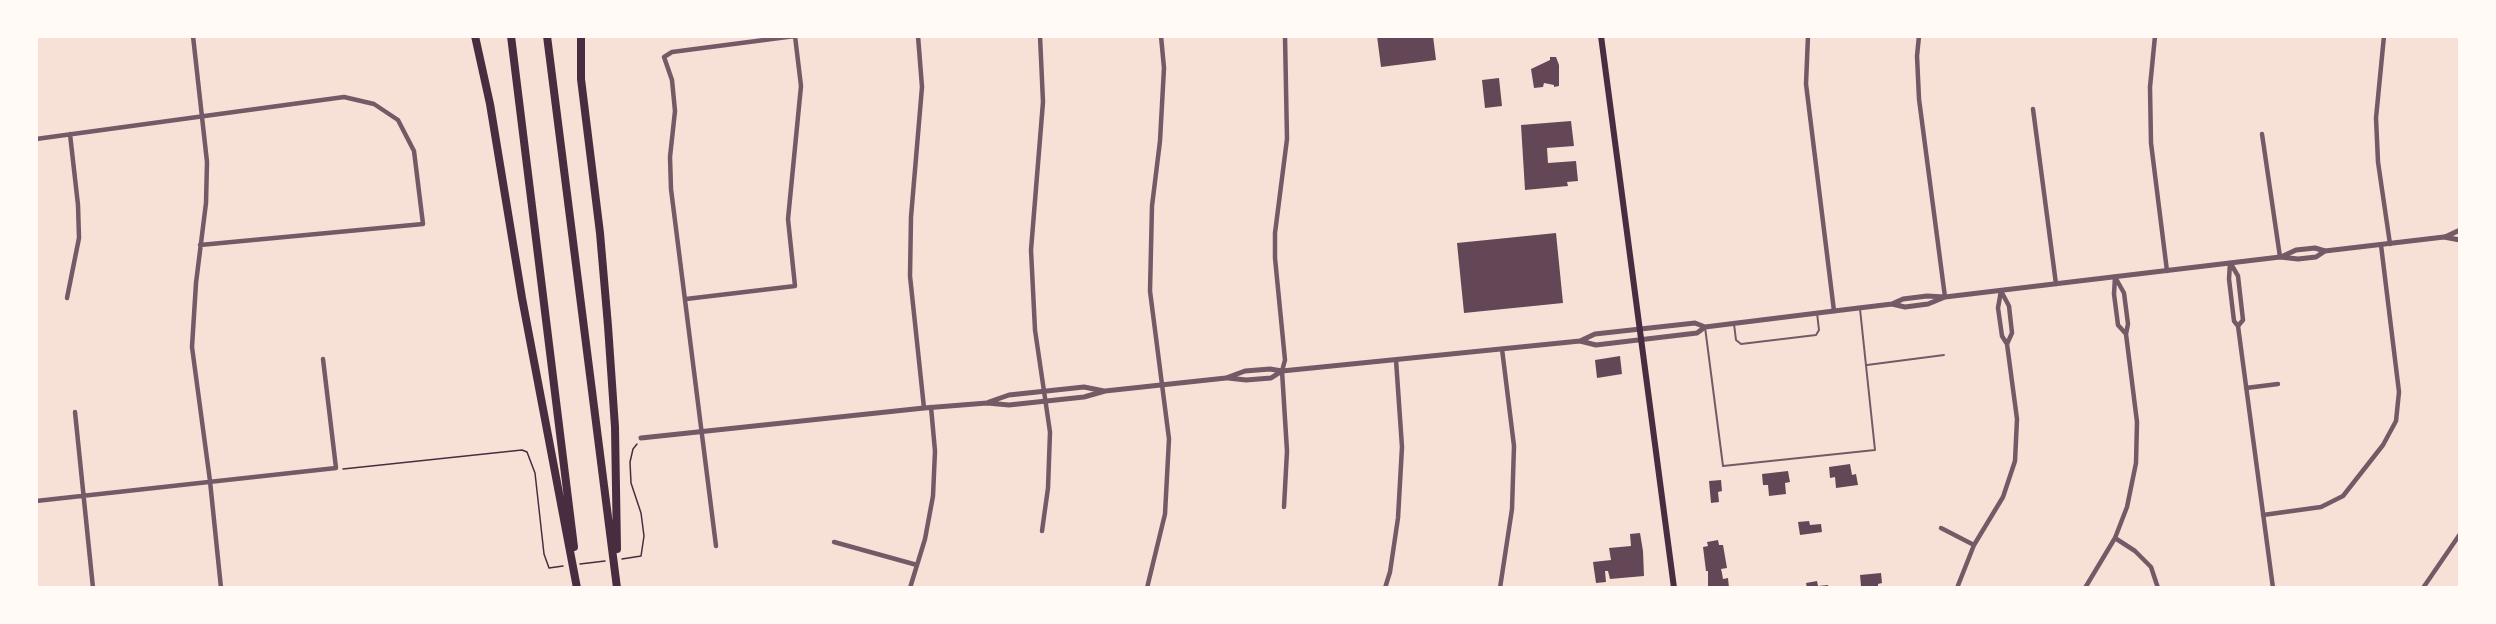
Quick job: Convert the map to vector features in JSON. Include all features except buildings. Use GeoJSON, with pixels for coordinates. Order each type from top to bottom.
{"type":"FeatureCollection","features":[{"type":"Feature","properties":{"kind":"highway"},"geometry":{"type":"LineString","coordinates":[[475,36],[490,104],[520,287],[578,588]]}},
{"type":"Feature","properties":{"kind":"highway"},"geometry":{"type":"LineString","coordinates":[[511,36],[578,588]]}},
{"type":"Feature","properties":{"kind":"highway"},"geometry":{"type":"LineString","coordinates":[[548,36],[617,587]]}},
{"type":"Feature","properties":{"kind":"highway"},"geometry":{"type":"LineString","coordinates":[[581,36],[581,80],[600,233],[615,426],[617,587]]}},
{"type":"Feature","properties":{"kind":"main road"},"geometry":{"type":"LineString","coordinates":[[1601,36],[1674,588]]}},
{"type":"Feature","properties":{"kind":"street"},"geometry":{"type":"LineString","coordinates":[[193,36],[207,162],[206,203],[200,245],[192,347],[221,588]]}},
{"type":"Feature","properties":{"kind":"street"},"geometry":{"type":"LineString","coordinates":[[686,299],[795,286],[789,219],[801,86],[795,36],[672,52],[664,57],[672,80],[675,111],[670,157],[671,189],[716,546]]}},
{"type":"Feature","properties":{"kind":"street"},"geometry":{"type":"LineString","coordinates":[[918,36],[922,87],[911,217],[910,276],[924,408]]}},
{"type":"Feature","properties":{"kind":"street"},"geometry":{"type":"LineString","coordinates":[[1040,36],[1043,102],[1031,250],[1035,330],[1050,443],[1048,488],[1042,531]]}},
{"type":"Feature","properties":{"kind":"street"},"geometry":{"type":"LineString","coordinates":[[1147,588],[1165,514],[1169,439],[1150,291],[1152,206],[1160,141],[1164,68],[1161,36]]}},
{"type":"Feature","properties":{"kind":"street"},"geometry":{"type":"LineString","coordinates":[[1284,507],[1287,452],[1282,371],[1285,360],[1275,258],[1275,233],[1287,139],[1285,36]]}},
{"type":"Feature","properties":{"kind":"street"},"geometry":{"type":"LineString","coordinates":[[1808,36],[1806,84],[1834,311]]}},
{"type":"Feature","properties":{"kind":"street"},"geometry":{"type":"LineString","coordinates":[[1919,36],[1917,56],[1919,99],[1945,297]]}},
{"type":"Feature","properties":{"kind":"street"},"geometry":{"type":"LineString","coordinates":[[2155,36],[2150,87],[2151,143],[2167,271]]}},
{"type":"Feature","properties":{"kind":"street"},"geometry":{"type":"LineString","coordinates":[[2384,36],[2376,118],[2378,162],[2390,244]]}},
{"type":"Feature","properties":{"kind":"street"},"geometry":{"type":"LineString","coordinates":[[36,139],[344,97],[374,104],[398,120],[414,151],[423,224],[200,245]]}},
{"type":"Feature","properties":{"kind":"street"},"geometry":{"type":"LineString","coordinates":[[2034,109],[2056,284]]}},
{"type":"Feature","properties":{"kind":"street"},"geometry":{"type":"LineString","coordinates":[[67,298],[78,238],[78,205],[70,134]]}},
{"type":"Feature","properties":{"kind":"street"},"geometry":{"type":"LineString","coordinates":[[2262,134],[2280,257]]}},
{"type":"Feature","properties":{"kind":"street"},"geometry":{"type":"LineString","coordinates":[[641,438],[924,408],[987,403],[1009,405],[1084,397],[1105,391],[1162,384],[1226,378],[1246,380],[1271,378],[1282,371],[1580,341],[1595,334],[1695,323],[1705,327],[1892,304],[1905,308],[1928,304],[1945,297],[2280,257],[2296,250],[2315,248],[2325,251],[2444,237],[2460,230]]}},
{"type":"Feature","properties":{"kind":"street"},"geometry":{"type":"LineString","coordinates":[[2444,237],[2460,240]]}},
{"type":"Feature","properties":{"kind":"street"},"geometry":{"type":"LineString","coordinates":[[2263,515],[2321,507],[2343,496],[2383,446],[2396,421],[2399,392],[2381,245]]}},
{"type":"Feature","properties":{"kind":"street"},"geometry":{"type":"LineString","coordinates":[[2230,263],[2238,276],[2243,320],[2238,326]]}},
{"type":"Feature","properties":{"kind":"street"},"geometry":{"type":"LineString","coordinates":[[2230,263],[2229,279],[2234,321],[2238,326],[2273,588]]}},
{"type":"Feature","properties":{"kind":"street"},"geometry":{"type":"LineString","coordinates":[[2115,277],[2114,294],[2118,325],[2126,334]]}},
{"type":"Feature","properties":{"kind":"street"},"geometry":{"type":"LineString","coordinates":[[2085,588],[2115,538],[2133,484],[2138,439],[2126,334],[2128,324],[2124,292],[2115,277]]}},
{"type":"Feature","properties":{"kind":"street"},"geometry":{"type":"LineString","coordinates":[[2001,291],[2009,306],[2012,333],[2007,344]]}},
{"type":"Feature","properties":{"kind":"street"},"geometry":{"type":"LineString","coordinates":[[1957,588],[1974,545],[2003,497],[2015,461],[2017,419],[2007,344],[2002,336],[1998,308],[2001,291]]}},
{"type":"Feature","properties":{"kind":"street"},"geometry":{"type":"LineString","coordinates":[[1580,341],[1596,345],[1641,340],[1697,333],[1705,327]]}},
{"type":"Feature","properties":{"kind":"street"},"geometry":{"type":"LineString","coordinates":[[1500,588],[1512,509],[1514,446],[1502,350]]}},
{"type":"Feature","properties":{"kind":"street"},"geometry":{"type":"LineString","coordinates":[[36,501],[84,498],[336,468],[323,359]]}},
{"type":"Feature","properties":{"kind":"street"},"geometry":{"type":"LineString","coordinates":[[1385,588],[1390,572],[1398,518],[1402,447],[1396,360]]}},
{"type":"Feature","properties":{"kind":"street"},"geometry":{"type":"LineString","coordinates":[[2246,388],[2278,384]]}},
{"type":"Feature","properties":{"kind":"street"},"geometry":{"type":"LineString","coordinates":[[987,403],[1009,395],[1084,387],[1105,391]]}},
{"type":"Feature","properties":{"kind":"street"},"geometry":{"type":"LineString","coordinates":[[910,588],[930,516],[934,485],[935,452],[931,408]]}},
{"type":"Feature","properties":{"kind":"street"},"geometry":{"type":"LineString","coordinates":[[75,412],[93,588]]}},
{"type":"Feature","properties":{"kind":"street"},"geometry":{"type":"LineString","coordinates":[[1941,528],[1974,545]]}},
{"type":"Feature","properties":{"kind":"street"},"geometry":{"type":"LineString","coordinates":[[2423,588],[2460,534]]}},
{"type":"Feature","properties":{"kind":"street"},"geometry":{"type":"LineString","coordinates":[[2115,538],[2135,551],[2151,567],[2158,588]]}},
{"type":"Feature","properties":{"kind":"street"},"geometry":{"type":"LineString","coordinates":[[834,542],[917,565]]}},
{"type":"Feature","properties":{"kind":"lane"},"geometry":{"type":"LineString","coordinates":[[1705,327],[1723,466],[1875,450],[1860,308]]}},
{"type":"Feature","properties":{"kind":"lane"},"geometry":{"type":"LineString","coordinates":[[1734,324],[1736,340],[1741,344],[1816,335],[1818,332],[1816,313]]}},
{"type":"Feature","properties":{"kind":"lane"},"geometry":{"type":"LineString","coordinates":[[1867,365],[1944,355]]}},
{"type":"Feature","properties":{"kind":"path"},"geometry":{"type":"LineString","coordinates":[[618,559],[641,556],[644,536],[643,521],[631,483],[630,462],[633,449],[641,438]]}},
{"type":"Feature","properties":{"kind":"path"},"geometry":{"type":"LineString","coordinates":[[336,468],[348,470],[352,467],[522,450],[528,452],[535,473],[541,539],[549,568],[607,560]]}}]}
